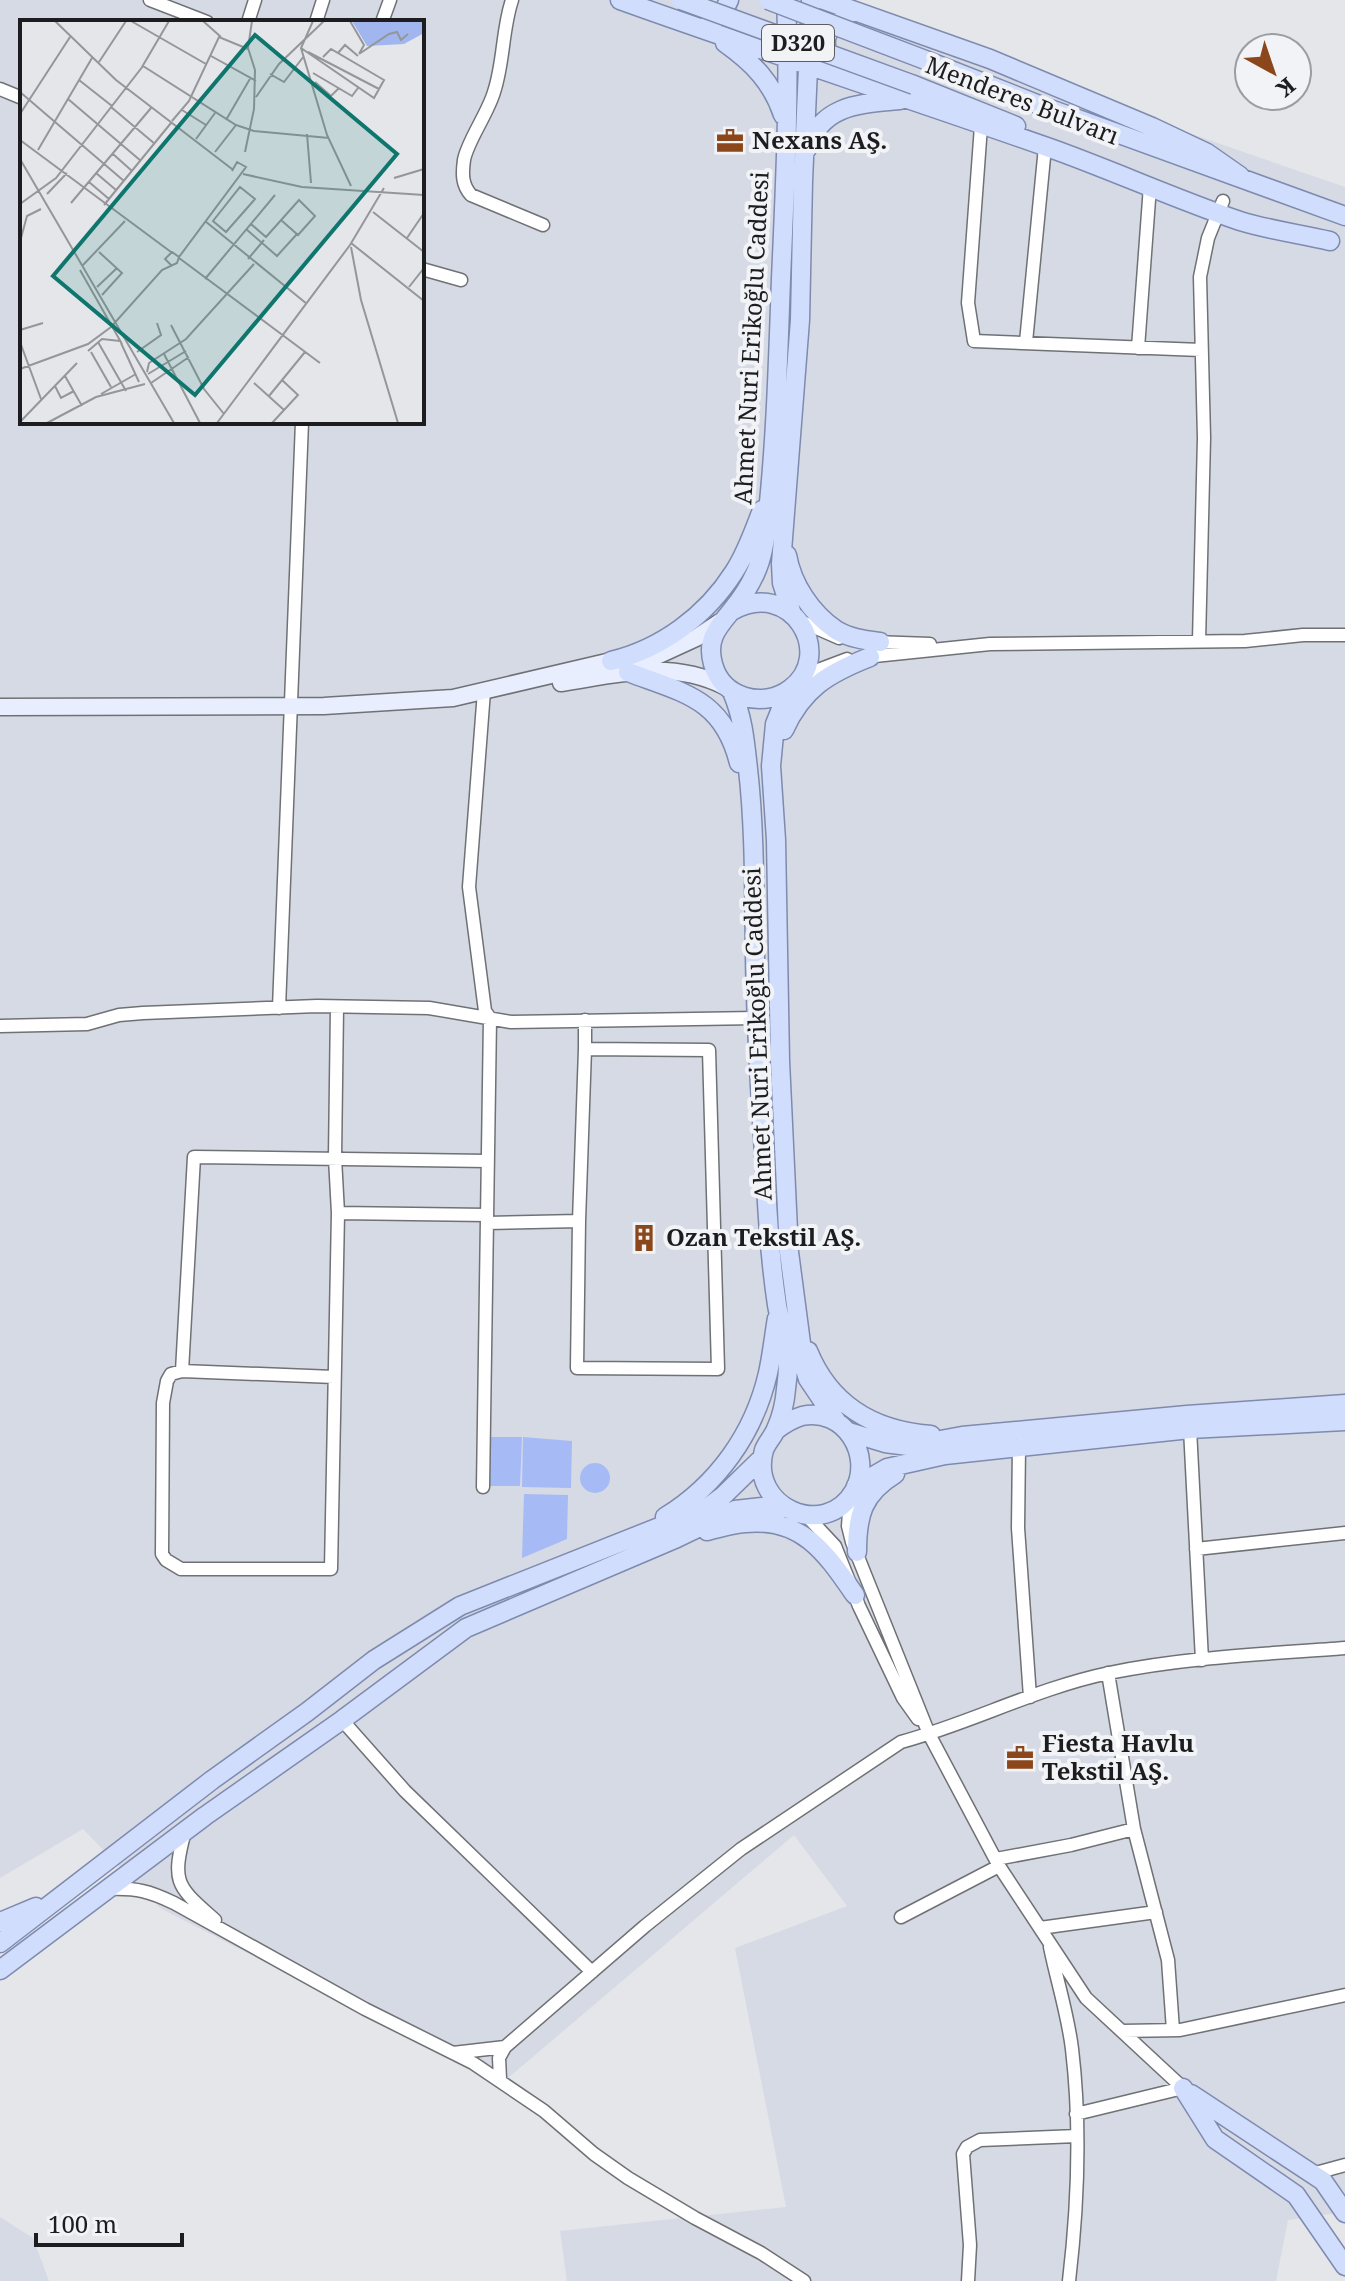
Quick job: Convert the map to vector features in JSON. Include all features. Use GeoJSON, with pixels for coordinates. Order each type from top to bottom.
{"type":"FeatureCollection","features":[{"type":"Feature","properties":{"kind":"main road"},"geometry":{"type":"LineString","coordinates":[[620,0],[845,78],[912,92],[981,126],[1150,186],[1221,207],[1242,222],[1337,244]]}},
{"type":"Feature","properties":{"kind":"main road","name":"Menderes Bulvarı"},"geometry":{"type":"LineString","coordinates":[[681,0],[912,92],[1035,133],[1221,207]]}},
{"type":"Feature","properties":{"kind":"main road"},"geometry":{"type":"LineString","coordinates":[[691,26],[706,25],[716,20],[729,0]]}},
{"type":"Feature","properties":{"kind":"main road","name":"Menderes Bulvarı"},"geometry":{"type":"LineString","coordinates":[[768,0],[1042,106],[1345,216]]}},
{"type":"Feature","properties":{"kind":"main road","name":"Ahmet Nuri Erikoğlu Caddesi"},"geometry":{"type":"LineString","coordinates":[[726,617],[742,597],[765,546],[778,363],[789,59],[786,0]]}},
{"type":"Feature","properties":{"kind":"main road","name":"Ahmet Nuri Erikoğlu Caddesi"},"geometry":{"type":"LineString","coordinates":[[795,617],[782,583],[782,532],[800,320],[811,0]]}},
{"type":"Feature","properties":{"kind":"main road"},"geometry":{"type":"LineString","coordinates":[[824,0],[990,59],[1152,127],[1207,153],[1240,176]]}},
{"type":"Feature","properties":{"kind":"main road"},"geometry":{"type":"LineString","coordinates":[[854,0],[875,18]]}},
{"type":"Feature","properties":{"kind":"main road"},"geometry":{"type":"LineString","coordinates":[[845,78],[833,65],[825,49],[826,35],[844,16],[856,13],[875,18]]}},
{"type":"Feature","properties":{"kind":"main road"},"geometry":{"type":"LineString","coordinates":[[713,34],[756,67],[764,77],[776,97],[786,127]]}},
{"type":"Feature","properties":{"kind":"main road"},"geometry":{"type":"LineString","coordinates":[[805,155],[817,128],[831,115],[912,92]]}},
{"type":"Feature","properties":{"kind":"main road"},"geometry":{"type":"LineString","coordinates":[[611,661],[659,642],[693,619],[716,597],[736,570],[769,493]]}},
{"type":"Feature","properties":{"kind":"main road"},"geometry":{"type":"LineString","coordinates":[[771,766],[790,716],[805,695],[836,671],[875,650],[861,639],[837,630],[817,613],[791,572],[782,532]]}},
{"type":"Feature","properties":{"kind":"main road"},"geometry":{"type":"LineString","coordinates":[[762,602],[783,608],[795,617],[805,631],[809,644],[805,670],[796,685],[779,696],[763,700],[747,699],[729,690],[712,663],[711,649],[714,635],[726,617],[741,606],[762,602]]}},
{"type":"Feature","properties":{"kind":"main road"},"geometry":{"type":"LineString","coordinates":[[628,672],[688,694],[715,713],[737,754],[753,810]]}},
{"type":"Feature","properties":{"kind":"main road","name":"Ahmet Nuri Erikoğlu Caddesi"},"geometry":{"type":"LineString","coordinates":[[796,685],[785,699],[771,745],[789,1252],[801,1353],[808,1379],[843,1427]]}},
{"type":"Feature","properties":{"kind":"main road","name":"Ahmet Nuri Erikoğlu Caddesi"},"geometry":{"type":"LineString","coordinates":[[729,690],[743,725],[753,810],[756,1018],[769,1251],[778,1311],[787,1345],[786,1393],[776,1430]]}},
{"type":"Feature","properties":{"kind":"main road"},"geometry":{"type":"LineString","coordinates":[[636,1534],[696,1495],[723,1467],[739,1442],[752,1421],[761,1396],[778,1311]]}},
{"type":"Feature","properties":{"kind":"main road"},"geometry":{"type":"LineString","coordinates":[[799,1330],[811,1360],[825,1382],[842,1401],[868,1420],[901,1432],[962,1436]]}},
{"type":"Feature","properties":{"kind":"main road"},"geometry":{"type":"LineString","coordinates":[[796,1511],[780,1504],[769,1492],[763,1476],[762,1458],[766,1444],[776,1430],[789,1421],[805,1416],[821,1416],[885,1443],[908,1446],[962,1436],[1345,1404]]}},
{"type":"Feature","properties":{"kind":"main road"},"geometry":{"type":"LineString","coordinates":[[853,1491],[887,1468],[920,1459],[1190,1429],[1345,1421]]}},
{"type":"Feature","properties":{"kind":"main road"},"geometry":{"type":"LineString","coordinates":[[0,1970],[185,1831],[466,1628],[735,1510],[749,1507],[826,1513],[841,1505],[860,1479],[861,1462],[858,1446],[843,1427]]}},
{"type":"Feature","properties":{"kind":"main road"},"geometry":{"type":"LineString","coordinates":[[0,1943],[374,1660],[460,1606],[707,1508],[762,1458]]}},
{"type":"Feature","properties":{"kind":"main road"},"geometry":{"type":"LineString","coordinates":[[857,1552],[857,1524],[866,1500],[885,1480],[920,1459]]}},
{"type":"Feature","properties":{"kind":"main road"},"geometry":{"type":"LineString","coordinates":[[677,1538],[744,1523],[771,1524],[798,1532],[824,1553],[855,1595]]}},
{"type":"Feature","properties":{"kind":"main road"},"geometry":{"type":"LineString","coordinates":[[0,1922],[67,1893]]}},
{"type":"Feature","properties":{"kind":"main road"},"geometry":{"type":"LineString","coordinates":[[1183,2088],[1317,2177],[1345,2213]]}},
{"type":"Feature","properties":{"kind":"main road"},"geometry":{"type":"LineString","coordinates":[[1183,2088],[1215,2139],[1296,2195],[1345,2266]]}},
{"type":"Feature","properties":{"kind":"street"},"geometry":{"type":"LineString","coordinates":[[150,0],[202,20]]}},
{"type":"Feature","properties":{"kind":"street"},"geometry":{"type":"LineString","coordinates":[[249,20],[255,0]]}},
{"type":"Feature","properties":{"kind":"street"},"geometry":{"type":"LineString","coordinates":[[317,20],[323,0]]}},
{"type":"Feature","properties":{"kind":"street"},"geometry":{"type":"LineString","coordinates":[[383,20],[390,0]]}},
{"type":"Feature","properties":{"kind":"street"},"geometry":{"type":"LineString","coordinates":[[512,0],[506,19],[500,74],[482,123],[465,156],[464,188],[471,195],[543,225]]}},
{"type":"Feature","properties":{"kind":"street"},"geometry":{"type":"LineString","coordinates":[[0,89],[20,97]]}},
{"type":"Feature","properties":{"kind":"street"},"geometry":{"type":"LineString","coordinates":[[981,126],[968,303],[974,341],[1201,350]]}},
{"type":"Feature","properties":{"kind":"street"},"geometry":{"type":"LineString","coordinates":[[1026,342],[1045,147]]}},
{"type":"Feature","properties":{"kind":"street"},"geometry":{"type":"LineString","coordinates":[[1138,348],[1150,186]]}},
{"type":"Feature","properties":{"kind":"street"},"geometry":{"type":"LineString","coordinates":[[1199,641],[1204,438],[1200,277],[1208,238],[1221,207]]}},
{"type":"Feature","properties":{"kind":"street"},"geometry":{"type":"LineString","coordinates":[[424,270],[461,280]]}},
{"type":"Feature","properties":{"kind":"street"},"geometry":{"type":"LineString","coordinates":[[279,1008],[302,424]]}},
{"type":"Feature","properties":{"kind":"street"},"geometry":{"type":"LineString","coordinates":[[0,707],[291,706],[453,698],[611,661],[659,655],[696,638],[726,617]]}},
{"type":"Feature","properties":{"kind":"street"},"geometry":{"type":"LineString","coordinates":[[795,617],[841,639],[875,650]]}},
{"type":"Feature","properties":{"kind":"street"},"geometry":{"type":"LineString","coordinates":[[796,685],[818,670],[875,650],[990,644],[1245,641],[1303,635],[1345,635]]}},
{"type":"Feature","properties":{"kind":"street"},"geometry":{"type":"LineString","coordinates":[[484,691],[628,672],[682,671],[706,677],[729,690]]}},
{"type":"Feature","properties":{"kind":"street"},"geometry":{"type":"LineString","coordinates":[[483,1487],[490,1018],[485,1011],[469,887],[484,691]]}},
{"type":"Feature","properties":{"kind":"street"},"geometry":{"type":"LineString","coordinates":[[334,1377],[182,1371],[171,1374],[163,1403],[162,1554],[166,1560],[181,1569],[331,1569],[338,1213],[335,1158],[337,1007]]}},
{"type":"Feature","properties":{"kind":"street"},"geometry":{"type":"LineString","coordinates":[[0,1026],[87,1024],[119,1015],[143,1013],[337,1007],[429,1008],[511,1022],[756,1018]]}},
{"type":"Feature","properties":{"kind":"street"},"geometry":{"type":"LineString","coordinates":[[585,1020],[577,1368],[718,1369],[709,1050],[585,1049]]}},
{"type":"Feature","properties":{"kind":"street"},"geometry":{"type":"LineString","coordinates":[[182,1371],[194,1157],[488,1161]]}},
{"type":"Feature","properties":{"kind":"street"},"geometry":{"type":"LineString","coordinates":[[338,1213],[579,1221]]}},
{"type":"Feature","properties":{"kind":"street"},"geometry":{"type":"LineString","coordinates":[[1190,1429],[1202,1660]]}},
{"type":"Feature","properties":{"kind":"street"},"geometry":{"type":"LineString","coordinates":[[1019,1446],[1018,1528],[1030,1697]]}},
{"type":"Feature","properties":{"kind":"street"},"geometry":{"type":"LineString","coordinates":[[853,1491],[848,1526],[857,1552],[929,1734],[998,1863],[1086,1998],[1183,2088]]}},
{"type":"Feature","properties":{"kind":"street"},"geometry":{"type":"LineString","coordinates":[[796,1511],[835,1546],[903,1698],[929,1734]]}},
{"type":"Feature","properties":{"kind":"street"},"geometry":{"type":"LineString","coordinates":[[1196,1549],[1345,1533]]}},
{"type":"Feature","properties":{"kind":"street"},"geometry":{"type":"LineString","coordinates":[[500,2079],[499,2058],[505,2047],[645,1926],[741,1849],[901,1742],[1108,1673],[1202,1660],[1345,1648]]}},
{"type":"Feature","properties":{"kind":"street"},"geometry":{"type":"LineString","coordinates":[[1108,1673],[1134,1829],[1168,1960],[1173,2030]]}},
{"type":"Feature","properties":{"kind":"street"},"geometry":{"type":"LineString","coordinates":[[342,1720],[405,1791],[592,1972]]}},
{"type":"Feature","properties":{"kind":"street"},"geometry":{"type":"LineString","coordinates":[[901,1917],[998,1863],[1134,1829]]}},
{"type":"Feature","properties":{"kind":"street"},"geometry":{"type":"LineString","coordinates":[[185,1831],[179,1854],[179,1883],[185,1893],[230,1933]]}},
{"type":"Feature","properties":{"kind":"street"},"geometry":{"type":"LineString","coordinates":[[108,1889],[151,1891],[500,2079],[628,2178],[761,2253],[804,2281]]}},
{"type":"Feature","properties":{"kind":"street"},"geometry":{"type":"LineString","coordinates":[[1040,1928],[1156,1912]]}},
{"type":"Feature","properties":{"kind":"street"},"geometry":{"type":"LineString","coordinates":[[1048,1940],[1072,2047],[1077,2136],[1074,2236],[1069,2281]]}},
{"type":"Feature","properties":{"kind":"street"},"geometry":{"type":"LineString","coordinates":[[1122,2031],[1173,2030],[1345,1995]]}},
{"type":"Feature","properties":{"kind":"street"},"geometry":{"type":"LineString","coordinates":[[452,2053],[505,2047]]}},
{"type":"Feature","properties":{"kind":"street"},"geometry":{"type":"LineString","coordinates":[[1076,2114],[1183,2088]]}},
{"type":"Feature","properties":{"kind":"street"},"geometry":{"type":"LineString","coordinates":[[968,2281],[970,2245],[963,2154],[967,2147],[980,2140],[1077,2136]]}},
{"type":"Feature","properties":{"kind":"street"},"geometry":{"type":"LineString","coordinates":[[1317,2177],[1345,2165]]}},
{"type":"Feature","properties":{"kind":"shaded area"},"geometry":{"type":"Polygon","coordinates":[[[0,0],[802,0],[1345,187],[1345,2212],[1288,2220],[1276,2281],[567,2281],[560,2231],[786,2207],[735,1948],[847,1906],[794,1835],[501,2084],[160,1908],[83,1829],[0,1878],[0,0]]]}},
{"type":"Feature","properties":{"kind":"shaded area"},"geometry":{"type":"Polygon","coordinates":[[[0,2217],[33,2238],[49,2281],[0,2281],[0,2217]]]}},
{"type":"Feature","properties":{"kind":"water"},"geometry":{"type":"Polygon","coordinates":[[[491,1437],[522,1437],[520,1486],[489,1486],[491,1437]]]}},
{"type":"Feature","properties":{"kind":"water"},"geometry":{"type":"Polygon","coordinates":[[[523,1437],[572,1441],[571,1488],[522,1487],[523,1437]]]}},
{"type":"Feature","properties":{"kind":"water"},"geometry":{"type":"Polygon","coordinates":[[[595,1463],[606,1467],[610,1478],[606,1489],[595,1493],[584,1489],[580,1478],[584,1467],[595,1463]]]}},
{"type":"Feature","properties":{"kind":"water"},"geometry":{"type":"Polygon","coordinates":[[[524,1494],[568,1495],[567,1539],[522,1558],[524,1494]]]}},
{"type":"Feature","properties":{"kind":"place","name":"Nexans AŞ."},"geometry":{"type":"Point","coordinates":[730,141]}},
{"type":"Feature","properties":{"kind":"place","name":"Ozan Tekstil AŞ."},"geometry":{"type":"Point","coordinates":[644,1238]}},
{"type":"Feature","properties":{"kind":"place","name":"Fiesta Havlu Tekstil AŞ."},"geometry":{"type":"Point","coordinates":[1020,1758]}}]}
